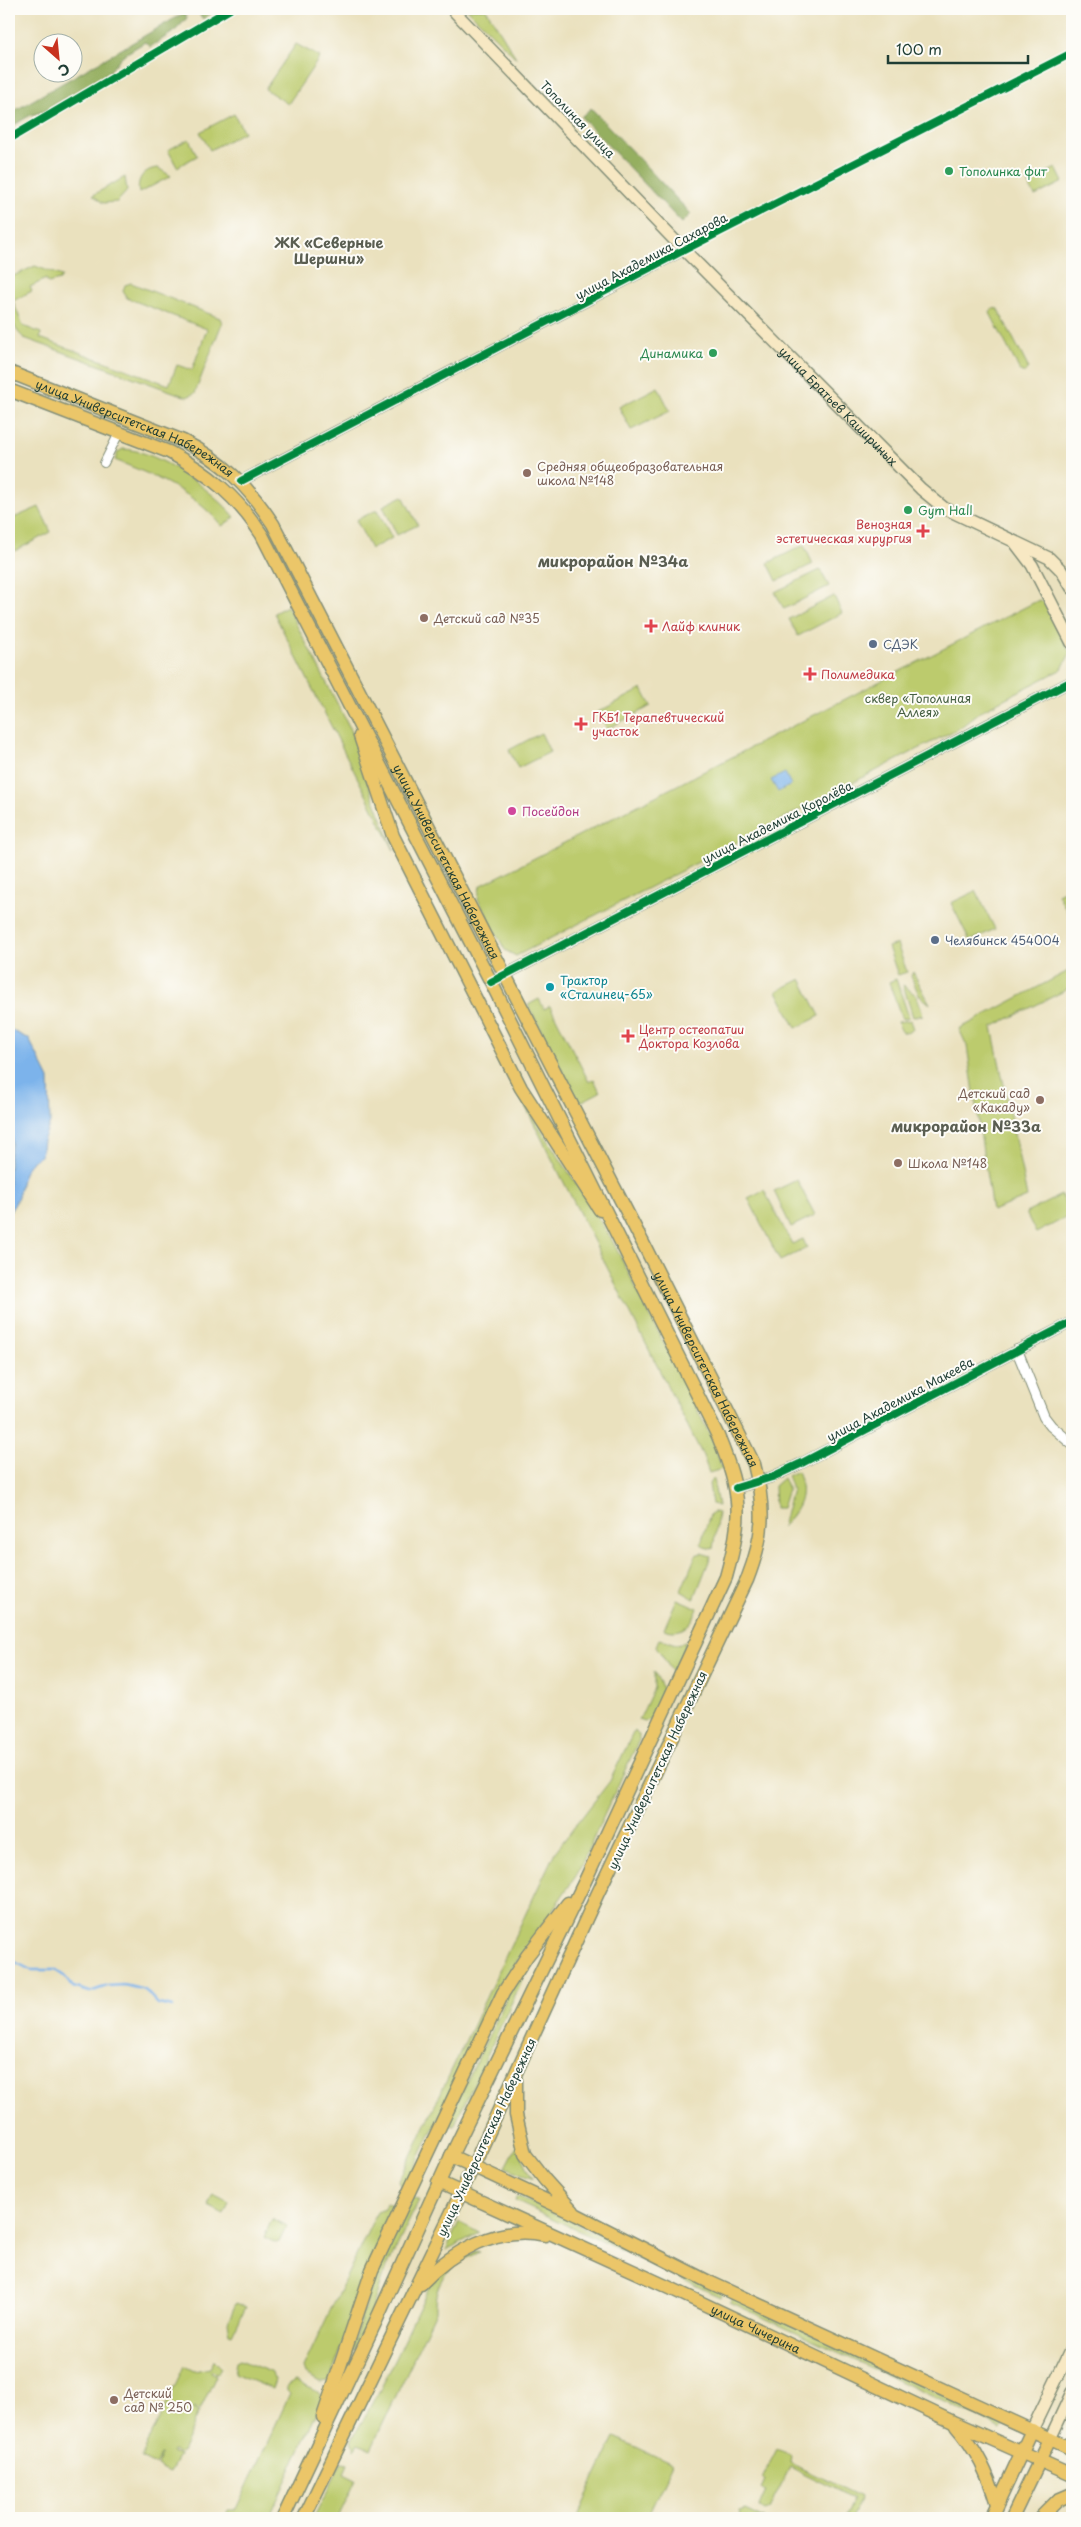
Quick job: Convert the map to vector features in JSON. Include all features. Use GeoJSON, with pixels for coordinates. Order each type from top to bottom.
{"type":"FeatureCollection","features":[{"type":"Feature","properties":{"kind":"main road","name":"Тополиная улица"},"geometry":{"type":"LineString","coordinates":[[452,9],[684,250]]}},
{"type":"Feature","properties":{"kind":"main road","name":"улица Братьев Кашириных"},"geometry":{"type":"LineString","coordinates":[[684,250],[921,489],[944,508],[1049,558],[1061,570],[1072,588]]}},
{"type":"Feature","properties":{"kind":"main road","name":"улица Университетская Набережная"},"geometry":{"type":"LineString","coordinates":[[9,372],[183,441],[206,453],[241,481],[273,524],[506,975],[738,1431],[754,1464],[763,1510],[757,1548],[747,1580],[597,1895],[461,2193],[304,2518]]}},
{"type":"Feature","properties":{"kind":"main road","name":"улица Университетская Набережная"},"geometry":{"type":"LineString","coordinates":[[9,390],[191,463],[229,493],[248,514],[262,535],[622,1240],[718,1436],[736,1488],[739,1510],[735,1546],[726,1577],[585,1881],[438,2182],[283,2518]]}},
{"type":"Feature","properties":{"kind":"main road"},"geometry":{"type":"LineString","coordinates":[[229,493],[241,481]]}},
{"type":"Feature","properties":{"kind":"main road","name":"улица Братьев Кашириных"},"geometry":{"type":"LineString","coordinates":[[1010,538],[1032,565],[1072,643]]}},
{"type":"Feature","properties":{"kind":"main road"},"geometry":{"type":"LineString","coordinates":[[351,708],[393,836],[521,1088],[593,1200],[622,1240]]}},
{"type":"Feature","properties":{"kind":"main road"},"geometry":{"type":"LineString","coordinates":[[290,2505],[329,2402],[372,2270],[494,2011],[503,1993],[527,1956],[585,1881]]}},
{"type":"Feature","properties":{"kind":"main road"},"geometry":{"type":"LineString","coordinates":[[516,2074],[516,2115],[525,2154],[545,2180],[577,2215]]}},
{"type":"Feature","properties":{"kind":"main road","name":"улица Чичерина"},"geometry":{"type":"LineString","coordinates":[[451,2156],[577,2215],[710,2282],[1072,2449]]}},
{"type":"Feature","properties":{"kind":"main road","name":"улица Чичерина"},"geometry":{"type":"LineString","coordinates":[[438,2182],[953,2422],[1072,2475]]}},
{"type":"Feature","properties":{"kind":"main road"},"geometry":{"type":"LineString","coordinates":[[413,2293],[446,2260],[488,2238],[535,2233],[568,2241]]}},
{"type":"Feature","properties":{"kind":"main road"},"geometry":{"type":"LineString","coordinates":[[991,2518],[1072,2348]]}},
{"type":"Feature","properties":{"kind":"main road"},"geometry":{"type":"LineString","coordinates":[[1012,2518],[1072,2392]]}},
{"type":"Feature","properties":{"kind":"main road"},"geometry":{"type":"LineString","coordinates":[[953,2422],[970,2442],[986,2470],[997,2504]]}},
{"type":"Feature","properties":{"kind":"main road"},"geometry":{"type":"LineString","coordinates":[[1040,2518],[1058,2500],[1072,2494]]}},
{"type":"Feature","properties":{"kind":"street"},"geometry":{"type":"LineString","coordinates":[[9,139],[230,9]]}},
{"type":"Feature","properties":{"kind":"street","name":"улица Академика Сахарова"},"geometry":{"type":"LineString","coordinates":[[241,481],[684,250],[1072,53]]}},
{"type":"Feature","properties":{"kind":"street"},"geometry":{"type":"LineString","coordinates":[[104,463],[119,433]]}},
{"type":"Feature","properties":{"kind":"street","name":"улица Академика Королёва"},"geometry":{"type":"LineString","coordinates":[[491,982],[1072,681]]}},
{"type":"Feature","properties":{"kind":"street","name":"улица Академика Макеева"},"geometry":{"type":"LineString","coordinates":[[736,1488],[759,1482],[800,1464],[1072,1322]]}},
{"type":"Feature","properties":{"kind":"street"},"geometry":{"type":"LineString","coordinates":[[1017,1350],[1044,1417],[1063,1438],[1072,1444]]}},
{"type":"Feature","properties":{"kind":"green space"},"geometry":{"type":"Polygon","coordinates":[[[195,9],[218,9],[203,19],[195,9]]]}},
{"type":"Feature","properties":{"kind":"green space"},"geometry":{"type":"Polygon","coordinates":[[[467,9],[486,9],[517,59],[467,9]]]}},
{"type":"Feature","properties":{"kind":"green space"},"geometry":{"type":"Polygon","coordinates":[[[184,13],[187,18],[175,31],[150,47],[145,42],[122,56],[109,72],[44,111],[29,116],[9,128],[9,114],[64,82],[82,82],[82,72],[184,13]]]}},
{"type":"Feature","properties":{"kind":"green space"},"geometry":{"type":"Polygon","coordinates":[[[296,44],[320,57],[288,104],[265,89],[296,44]]]}},
{"type":"Feature","properties":{"kind":"green space"},"geometry":{"type":"Polygon","coordinates":[[[591,108],[691,214],[682,223],[581,117],[591,108]]]}},
{"type":"Feature","properties":{"kind":"green space"},"geometry":{"type":"Polygon","coordinates":[[[234,114],[244,132],[210,150],[200,132],[234,114]]]}},
{"type":"Feature","properties":{"kind":"green space"},"geometry":{"type":"Polygon","coordinates":[[[189,139],[197,156],[177,167],[168,150],[189,139]]]}},
{"type":"Feature","properties":{"kind":"green space"},"geometry":{"type":"Polygon","coordinates":[[[158,168],[171,176],[139,193],[138,188],[142,176],[149,170],[158,168]]]}},
{"type":"Feature","properties":{"kind":"green space"},"geometry":{"type":"Polygon","coordinates":[[[1056,168],[1063,182],[1035,196],[1027,182],[1056,168]]]}},
{"type":"Feature","properties":{"kind":"green space"},"geometry":{"type":"Polygon","coordinates":[[[125,177],[127,191],[117,202],[103,203],[93,195],[125,177]]]}},
{"type":"Feature","properties":{"kind":"green space"},"geometry":{"type":"Polygon","coordinates":[[[35,266],[62,276],[60,280],[48,283],[46,279],[30,287],[32,291],[13,301],[23,326],[41,333],[40,338],[169,385],[177,365],[192,370],[207,329],[127,298],[123,291],[125,285],[131,283],[220,318],[222,323],[195,393],[187,397],[24,338],[18,332],[11,318],[9,278],[35,266]]]}},
{"type":"Feature","properties":{"kind":"green space"},"geometry":{"type":"Polygon","coordinates":[[[993,308],[998,309],[1028,367],[1025,373],[1020,371],[990,313],[993,308]]]}},
{"type":"Feature","properties":{"kind":"green space"},"geometry":{"type":"Polygon","coordinates":[[[658,387],[670,411],[631,430],[619,407],[658,387]]]}},
{"type":"Feature","properties":{"kind":"green space"},"geometry":{"type":"Polygon","coordinates":[[[123,449],[152,456],[168,464],[199,484],[235,517],[222,526],[199,503],[186,494],[159,479],[115,460],[118,452],[123,449]]]}},
{"type":"Feature","properties":{"kind":"green space"},"geometry":{"type":"Polygon","coordinates":[[[403,496],[418,525],[397,535],[383,506],[403,496]]]}},
{"type":"Feature","properties":{"kind":"green space"},"geometry":{"type":"Polygon","coordinates":[[[39,507],[51,532],[9,554],[9,520],[39,507]]]}},
{"type":"Feature","properties":{"kind":"green space"},"geometry":{"type":"Polygon","coordinates":[[[377,510],[392,538],[371,549],[356,520],[377,510]]]}},
{"type":"Feature","properties":{"kind":"green space"},"geometry":{"type":"Polygon","coordinates":[[[804,545],[813,564],[777,581],[768,563],[804,545]]]}},
{"type":"Feature","properties":{"kind":"green space"},"geometry":{"type":"Polygon","coordinates":[[[820,570],[829,586],[784,609],[775,592],[820,570]]]}},
{"type":"Feature","properties":{"kind":"green space"},"geometry":{"type":"Polygon","coordinates":[[[834,596],[842,613],[798,636],[789,619],[834,596]]]}},
{"type":"Feature","properties":{"kind":"green space","name":"сквер «Тополиная Аллея»"},"geometry":{"type":"Polygon","coordinates":[[[1039,600],[1046,603],[1070,653],[1062,669],[981,711],[961,727],[516,956],[505,950],[478,899],[480,886],[1039,600]]]}},
{"type":"Feature","properties":{"kind":"green space"},"geometry":{"type":"Polygon","coordinates":[[[287,606],[352,732],[362,768],[394,850],[274,613],[287,606]]]}},
{"type":"Feature","properties":{"kind":"green space"},"geometry":{"type":"Polygon","coordinates":[[[642,689],[651,706],[607,729],[598,712],[642,689]]]}},
{"type":"Feature","properties":{"kind":"green space"},"geometry":{"type":"Polygon","coordinates":[[[541,733],[550,752],[518,768],[509,750],[541,733]]]}},
{"type":"Feature","properties":{"kind":"green space"},"geometry":{"type":"Polygon","coordinates":[[[1072,887],[1072,921],[1058,894],[1072,887]]]}},
{"type":"Feature","properties":{"kind":"green space"},"geometry":{"type":"Polygon","coordinates":[[[976,891],[995,929],[970,941],[951,903],[976,891]]]}},
{"type":"Feature","properties":{"kind":"green space"},"geometry":{"type":"Polygon","coordinates":[[[897,944],[907,972],[898,975],[888,947],[897,944]]]}},
{"type":"Feature","properties":{"kind":"green space"},"geometry":{"type":"Polygon","coordinates":[[[1072,969],[1072,987],[992,1027],[1027,1197],[992,1211],[967,1046],[959,1029],[1072,969]]]}},
{"type":"Feature","properties":{"kind":"green space"},"geometry":{"type":"Polygon","coordinates":[[[913,972],[930,1004],[919,995],[911,976],[913,972]]]}},
{"type":"Feature","properties":{"kind":"green space"},"geometry":{"type":"Polygon","coordinates":[[[801,979],[820,1016],[796,1028],[777,991],[801,979]]]}},
{"type":"Feature","properties":{"kind":"green space"},"geometry":{"type":"Polygon","coordinates":[[[896,979],[909,1017],[902,1019],[889,982],[896,979]]]}},
{"type":"Feature","properties":{"kind":"green space"},"geometry":{"type":"Polygon","coordinates":[[[903,985],[917,996],[923,1015],[913,1017],[903,985]]]}},
{"type":"Feature","properties":{"kind":"green space"},"geometry":{"type":"Polygon","coordinates":[[[539,999],[544,1009],[550,1006],[589,1082],[594,1079],[600,1092],[579,1103],[528,1005],[539,999]]]}},
{"type":"Feature","properties":{"kind":"green space"},"geometry":{"type":"Polygon","coordinates":[[[910,1020],[913,1029],[907,1033],[902,1032],[897,1022],[910,1020]]]}},
{"type":"Feature","properties":{"kind":"green space"},"geometry":{"type":"Polygon","coordinates":[[[521,1098],[611,1238],[714,1443],[722,1469],[709,1473],[703,1456],[521,1098]]]}},
{"type":"Feature","properties":{"kind":"green space"},"geometry":{"type":"Polygon","coordinates":[[[797,1180],[815,1215],[791,1227],[774,1191],[797,1180]]]}},
{"type":"Feature","properties":{"kind":"green space"},"geometry":{"type":"Polygon","coordinates":[[[764,1190],[792,1244],[803,1239],[807,1248],[780,1261],[748,1198],[764,1190]]]}},
{"type":"Feature","properties":{"kind":"green space"},"geometry":{"type":"Polygon","coordinates":[[[1061,1195],[1071,1215],[1036,1233],[1026,1213],[1061,1195]]]}},
{"type":"Feature","properties":{"kind":"green space"},"geometry":{"type":"Polygon","coordinates":[[[797,1471],[801,1488],[800,1502],[782,1527],[792,1489],[787,1476],[797,1471]]]}},
{"type":"Feature","properties":{"kind":"green space"},"geometry":{"type":"Polygon","coordinates":[[[713,1478],[718,1506],[712,1504],[709,1484],[713,1478]]]}},
{"type":"Feature","properties":{"kind":"green space"},"geometry":{"type":"Polygon","coordinates":[[[783,1478],[788,1489],[782,1508],[775,1508],[774,1486],[783,1478]]]}},
{"type":"Feature","properties":{"kind":"green space"},"geometry":{"type":"Polygon","coordinates":[[[718,1513],[713,1549],[704,1547],[701,1543],[710,1514],[718,1513]]]}},
{"type":"Feature","properties":{"kind":"green space"},"geometry":{"type":"Polygon","coordinates":[[[701,1553],[711,1556],[694,1599],[681,1591],[696,1555],[701,1553]]]}},
{"type":"Feature","properties":{"kind":"green space"},"geometry":{"type":"Polygon","coordinates":[[[677,1599],[698,1608],[693,1619],[686,1627],[670,1631],[664,1629],[677,1599]]]}},
{"type":"Feature","properties":{"kind":"green space"},"geometry":{"type":"Polygon","coordinates":[[[659,1639],[676,1644],[686,1642],[673,1673],[656,1646],[659,1639]]]}},
{"type":"Feature","properties":{"kind":"green space"},"geometry":{"type":"Polygon","coordinates":[[[654,1671],[664,1691],[652,1717],[645,1722],[639,1720],[654,1688],[654,1671]]]}},
{"type":"Feature","properties":{"kind":"green space"},"geometry":{"type":"Polygon","coordinates":[[[634,1731],[639,1734],[639,1740],[576,1876],[506,1977],[405,2187],[400,2185],[399,2181],[555,1852],[610,1781],[634,1731]]]}},
{"type":"Feature","properties":{"kind":"green space"},"geometry":{"type":"Polygon","coordinates":[[[532,1959],[454,2126],[447,2123],[508,1995],[532,1959]]]}},
{"type":"Feature","properties":{"kind":"green space"},"geometry":{"type":"Polygon","coordinates":[[[517,2146],[533,2179],[506,2167],[517,2146]]]}},
{"type":"Feature","properties":{"kind":"green space"},"geometry":{"type":"Polygon","coordinates":[[[213,2194],[229,2202],[224,2214],[208,2206],[213,2194]]]}},
{"type":"Feature","properties":{"kind":"green space"},"geometry":{"type":"Polygon","coordinates":[[[517,2196],[722,2292],[720,2297],[515,2201],[517,2196]]]}},
{"type":"Feature","properties":{"kind":"green space"},"geometry":{"type":"Polygon","coordinates":[[[412,2197],[419,2200],[382,2278],[369,2318],[345,2367],[376,2274],[412,2197]]]}},
{"type":"Feature","properties":{"kind":"green space"},"geometry":{"type":"Polygon","coordinates":[[[387,2203],[396,2208],[329,2381],[321,2382],[305,2374],[303,2368],[377,2212],[385,2209],[387,2203]]]}},
{"type":"Feature","properties":{"kind":"green space"},"geometry":{"type":"Polygon","coordinates":[[[272,2219],[287,2226],[279,2242],[276,2243],[264,2237],[272,2219]]]}},
{"type":"Feature","properties":{"kind":"green space"},"geometry":{"type":"Polygon","coordinates":[[[459,2222],[479,2233],[446,2250],[459,2222]]]}},
{"type":"Feature","properties":{"kind":"green space"},"geometry":{"type":"Polygon","coordinates":[[[476,2251],[480,2252],[452,2268],[441,2282],[437,2290],[435,2313],[371,2449],[358,2444],[354,2450],[351,2441],[381,2388],[429,2287],[447,2268],[476,2251]]]}},
{"type":"Feature","properties":{"kind":"green space"},"geometry":{"type":"Polygon","coordinates":[[[732,2297],[1004,2424],[1002,2429],[730,2302],[732,2297]]]}},
{"type":"Feature","properties":{"kind":"green space"},"geometry":{"type":"Polygon","coordinates":[[[236,2303],[246,2307],[233,2334],[230,2333],[228,2322],[236,2303]]]}},
{"type":"Feature","properties":{"kind":"green space"},"geometry":{"type":"Polygon","coordinates":[[[214,2360],[221,2367],[217,2374],[211,2371],[210,2373],[216,2376],[200,2410],[193,2408],[199,2412],[180,2454],[173,2451],[172,2453],[179,2456],[170,2472],[157,2466],[161,2454],[155,2465],[141,2458],[184,2366],[194,2371],[210,2368],[214,2360]]]}},
{"type":"Feature","properties":{"kind":"green space"},"geometry":{"type":"Polygon","coordinates":[[[240,2360],[273,2373],[275,2380],[272,2389],[234,2373],[236,2362],[240,2360]]]}},
{"type":"Feature","properties":{"kind":"green space"},"geometry":{"type":"Polygon","coordinates":[[[295,2381],[318,2392],[323,2399],[269,2518],[225,2518],[228,2510],[236,2510],[290,2394],[287,2391],[287,2386],[295,2381]]]}},
{"type":"Feature","properties":{"kind":"green space"},"geometry":{"type":"Polygon","coordinates":[[[615,2437],[672,2464],[647,2518],[576,2518],[615,2437]]]}},
{"type":"Feature","properties":{"kind":"green space"},"geometry":{"type":"Polygon","coordinates":[[[777,2449],[791,2455],[790,2463],[859,2496],[860,2499],[851,2518],[844,2518],[853,2498],[790,2467],[769,2509],[765,2511],[759,2507],[766,2491],[761,2489],[765,2480],[762,2478],[777,2449]]]}},
{"type":"Feature","properties":{"kind":"green space"},"geometry":{"type":"Polygon","coordinates":[[[341,2463],[348,2464],[344,2473],[356,2479],[338,2518],[314,2518],[341,2463]]]}},
{"type":"Feature","properties":{"kind":"green space"},"geometry":{"type":"Polygon","coordinates":[[[746,2509],[765,2518],[739,2518],[740,2511],[746,2509]]]}},
{"type":"Feature","properties":{"kind":"water"},"geometry":{"type":"Polygon","coordinates":[[[785,773],[791,785],[778,792],[771,780],[785,773]]]}},
{"type":"Feature","properties":{"kind":"water"},"geometry":{"type":"Polygon","coordinates":[[[9,1029],[29,1039],[49,1079],[50,1123],[43,1141],[41,1156],[32,1162],[23,1175],[18,1197],[9,1212],[9,1160],[12,1140],[9,1107],[9,1029]]]}},
{"type":"Feature","properties":{"kind":"waterway"},"geometry":{"type":"LineString","coordinates":[[9,1959],[31,1970],[55,1970],[64,1976],[73,1987],[90,1992],[107,1986],[124,1985],[145,1990],[158,2004],[173,2007]]}},
{"type":"Feature","properties":{"kind":"cycle path"},"geometry":{"type":"LineString","coordinates":[[9,139],[230,9]]}},
{"type":"Feature","properties":{"kind":"cycle path"},"geometry":{"type":"LineString","coordinates":[[241,481],[684,250],[1072,53]]}},
{"type":"Feature","properties":{"kind":"cycle path"},"geometry":{"type":"LineString","coordinates":[[491,982],[1072,681]]}},
{"type":"Feature","properties":{"kind":"cycle path"},"geometry":{"type":"LineString","coordinates":[[736,1488],[772,1477],[800,1464],[1072,1322]]}},
{"type":"Feature","properties":{"kind":"place","name":"Тополинка фит"},"geometry":{"type":"Point","coordinates":[949,171]}},
{"type":"Feature","properties":{"kind":"place","name":"Динамика"},"geometry":{"type":"Point","coordinates":[713,353]}},
{"type":"Feature","properties":{"kind":"place","name":"Средняя общеобразовательная школа №148"},"geometry":{"type":"Point","coordinates":[527,473]}},
{"type":"Feature","properties":{"kind":"place","name":"Gym Hall"},"geometry":{"type":"Point","coordinates":[908,510]}},
{"type":"Feature","properties":{"kind":"place","name":"Венозная эстетическая хирургия"},"geometry":{"type":"Point","coordinates":[923,531]}},
{"type":"Feature","properties":{"kind":"place","name":"Детский сад №35"},"geometry":{"type":"Point","coordinates":[424,618]}},
{"type":"Feature","properties":{"kind":"place","name":"Лайф клиник"},"geometry":{"type":"Point","coordinates":[651,626]}},
{"type":"Feature","properties":{"kind":"place","name":"СДЭК"},"geometry":{"type":"Point","coordinates":[873,644]}},
{"type":"Feature","properties":{"kind":"place","name":"Полимедика"},"geometry":{"type":"Point","coordinates":[810,674]}},
{"type":"Feature","properties":{"kind":"place","name":"ГКБ1 Терапевтический участок"},"geometry":{"type":"Point","coordinates":[581,724]}},
{"type":"Feature","properties":{"kind":"place","name":"Посейдон"},"geometry":{"type":"Point","coordinates":[512,811]}},
{"type":"Feature","properties":{"kind":"place","name":"Челябинск 454004"},"geometry":{"type":"Point","coordinates":[935,940]}},
{"type":"Feature","properties":{"kind":"place","name":"Трактор «Сталинец-65»"},"geometry":{"type":"Point","coordinates":[550,987]}},
{"type":"Feature","properties":{"kind":"place","name":"Центр остеопатии Доктора Козлова"},"geometry":{"type":"Point","coordinates":[628,1036]}},
{"type":"Feature","properties":{"kind":"place","name":"Детский сад «Какаду»"},"geometry":{"type":"Point","coordinates":[1040,1100]}},
{"type":"Feature","properties":{"kind":"place","name":"Школа №148"},"geometry":{"type":"Point","coordinates":[898,1163]}},
{"type":"Feature","properties":{"kind":"place","name":"Детский сад № 250"},"geometry":{"type":"Point","coordinates":[114,2400]}},
{"type":"Feature","properties":{"kind":"district","name":"ЖК «Северные Шершни»"},"geometry":{"type":"Point","coordinates":[329,250]}},
{"type":"Feature","properties":{"kind":"district","name":"микрорайон №34а"},"geometry":{"type":"Point","coordinates":[613,560]}},
{"type":"Feature","properties":{"kind":"district","name":"микрорайон №33а"},"geometry":{"type":"Point","coordinates":[966,1125]}}]}
